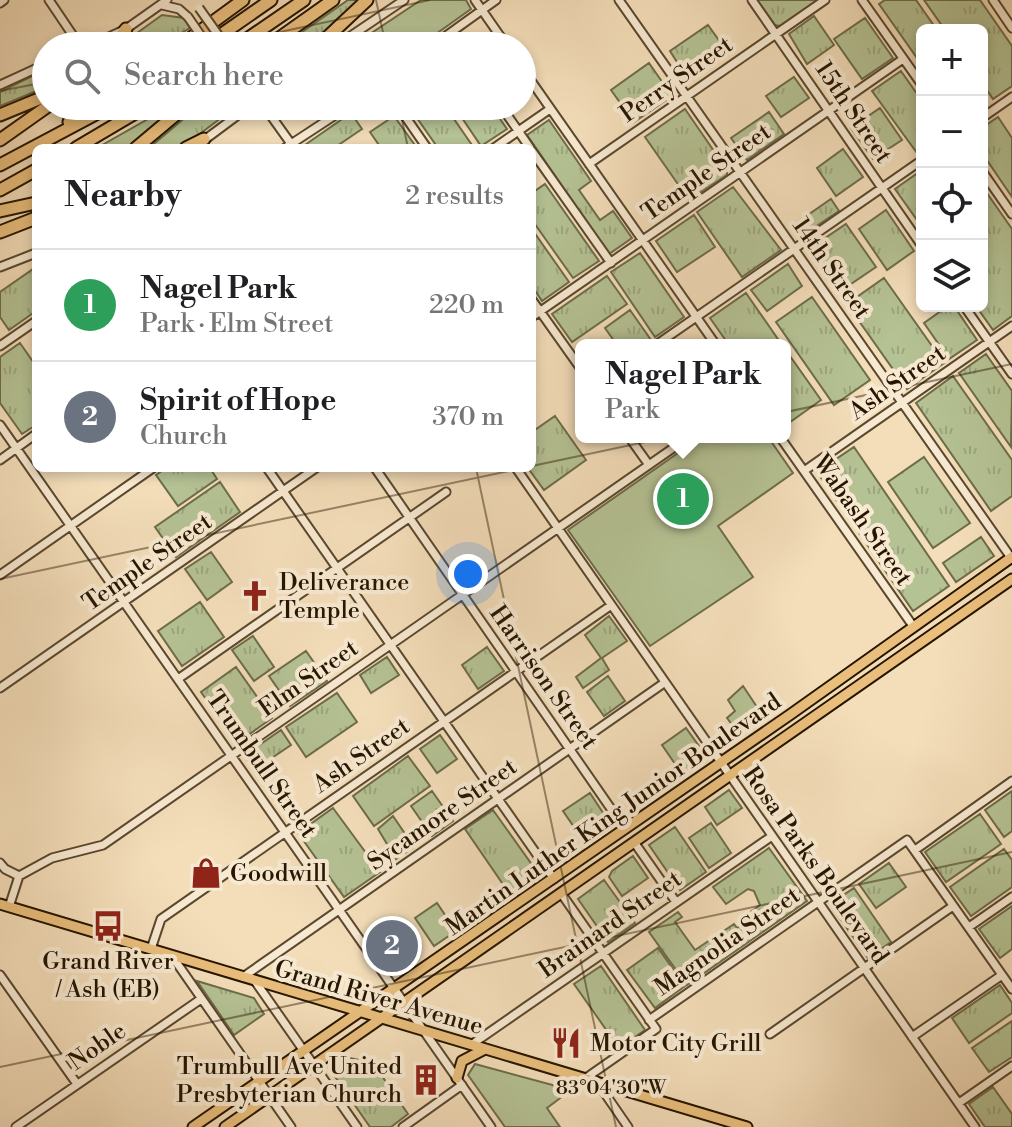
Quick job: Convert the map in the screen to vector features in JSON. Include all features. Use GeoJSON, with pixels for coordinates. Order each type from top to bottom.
{"type":"FeatureCollection","features":[{"type":"Feature","properties":{"kind":"highway"},"geometry":{"type":"LineString","coordinates":[[199,32],[243,0]]}},
{"type":"Feature","properties":{"kind":"highway"},"geometry":{"type":"LineString","coordinates":[[226,32],[271,0]]}},
{"type":"Feature","properties":{"kind":"highway"},"geometry":{"type":"LineString","coordinates":[[257,32],[304,0]]}},
{"type":"Feature","properties":{"kind":"highway"},"geometry":{"type":"LineString","coordinates":[[288,32],[333,0]]}},
{"type":"Feature","properties":{"kind":"highway"},"geometry":{"type":"LineString","coordinates":[[333,32],[367,0]]}},
{"type":"Feature","properties":{"kind":"highway"},"geometry":{"type":"LineString","coordinates":[[0,115],[32,107]]}},
{"type":"Feature","properties":{"kind":"highway"},"geometry":{"type":"LineString","coordinates":[[0,140],[32,115]]}},
{"type":"Feature","properties":{"kind":"highway"},"geometry":{"type":"LineString","coordinates":[[36,144],[72,120]]}},
{"type":"Feature","properties":{"kind":"highway"},"geometry":{"type":"LineString","coordinates":[[39,144],[84,120]]}},
{"type":"Feature","properties":{"kind":"highway"},"geometry":{"type":"LineString","coordinates":[[83,144],[123,120]]}},
{"type":"Feature","properties":{"kind":"highway"},"geometry":{"type":"LineString","coordinates":[[141,144],[169,120]]}},
{"type":"Feature","properties":{"kind":"highway"},"geometry":{"type":"LineString","coordinates":[[194,144],[204,139]]}},
{"type":"Feature","properties":{"kind":"highway"},"geometry":{"type":"LineString","coordinates":[[0,165],[32,147]]}},
{"type":"Feature","properties":{"kind":"highway"},"geometry":{"type":"LineString","coordinates":[[0,190],[32,172]]}},
{"type":"Feature","properties":{"kind":"highway"},"geometry":{"type":"LineString","coordinates":[[0,211],[32,204]]}},
{"type":"Feature","properties":{"kind":"highway"},"geometry":{"type":"LineString","coordinates":[[0,232],[32,220]]}},
{"type":"Feature","properties":{"kind":"main road","name":"Martin Luther King Junior Boulevard"},"geometry":{"type":"LineString","coordinates":[[197,1126],[1012,558]]}},
{"type":"Feature","properties":{"kind":"main road","name":"Martin Luther King Junior Boulevard"},"geometry":{"type":"LineString","coordinates":[[225,1127],[1012,579]]}},
{"type":"Feature","properties":{"kind":"main road"},"geometry":{"type":"LineString","coordinates":[[887,647],[886,657],[895,660]]}},
{"type":"Feature","properties":{"kind":"main road"},"geometry":{"type":"LineString","coordinates":[[860,665],[871,666],[869,679]]}},
{"type":"Feature","properties":{"kind":"main road"},"geometry":{"type":"LineString","coordinates":[[700,774],[712,777],[712,788]]}},
{"type":"Feature","properties":{"kind":"main road"},"geometry":{"type":"LineString","coordinates":[[603,845],[599,853],[603,859],[610,859]]}},
{"type":"Feature","properties":{"kind":"main road"},"geometry":{"type":"LineString","coordinates":[[575,864],[587,866],[588,874]]}},
{"type":"Feature","properties":{"kind":"main road","name":"Grand River Avenue"},"geometry":{"type":"LineString","coordinates":[[5,905],[747,1127]]}},
{"type":"Feature","properties":{"kind":"main road"},"geometry":{"type":"LineString","coordinates":[[488,924],[487,934],[501,935]]}},
{"type":"Feature","properties":{"kind":"main road"},"geometry":{"type":"LineString","coordinates":[[463,943],[476,942],[475,954]]}},
{"type":"Feature","properties":{"kind":"main road"},"geometry":{"type":"LineString","coordinates":[[460,1082],[462,1061],[485,1049]]}},
{"type":"Feature","properties":{"kind":"street"},"geometry":{"type":"LineString","coordinates":[[49,0],[71,32]]}},
{"type":"Feature","properties":{"kind":"street"},"geometry":{"type":"LineString","coordinates":[[120,32],[167,0]]}},
{"type":"Feature","properties":{"kind":"street"},"geometry":{"type":"LineString","coordinates":[[192,0],[216,32]]}},
{"type":"Feature","properties":{"kind":"street"},"geometry":{"type":"LineString","coordinates":[[357,32],[404,0]]}},
{"type":"Feature","properties":{"kind":"street"},"geometry":{"type":"LineString","coordinates":[[475,0],[497,32]]}},
{"type":"Feature","properties":{"kind":"street"},"geometry":{"type":"LineString","coordinates":[[452,32],[496,0]]}},
{"type":"Feature","properties":{"kind":"street","name":"14th Street"},"geometry":{"type":"LineString","coordinates":[[619,0],[1012,558]]}},
{"type":"Feature","properties":{"kind":"street","name":"15th Street"},"geometry":{"type":"LineString","coordinates":[[752,0],[918,240]]}},
{"type":"Feature","properties":{"kind":"street","name":"Perry Street"},"geometry":{"type":"LineString","coordinates":[[589,164],[825,0]]}},
{"type":"Feature","properties":{"kind":"street"},"geometry":{"type":"LineString","coordinates":[[862,0],[916,77]]}},
{"type":"Feature","properties":{"kind":"street"},"geometry":{"type":"LineString","coordinates":[[993,0],[1012,28]]}},
{"type":"Feature","properties":{"kind":"street"},"geometry":{"type":"LineString","coordinates":[[159,5],[176,7],[188,17],[197,32]]}},
{"type":"Feature","properties":{"kind":"street","name":"Temple Street"},"geometry":{"type":"LineString","coordinates":[[536,314],[903,59]]}},
{"type":"Feature","properties":{"kind":"street"},"geometry":{"type":"LineString","coordinates":[[0,85],[32,70]]}},
{"type":"Feature","properties":{"kind":"street"},"geometry":{"type":"LineString","coordinates":[[536,88],[712,339]]}},
{"type":"Feature","properties":{"kind":"street"},"geometry":{"type":"LineString","coordinates":[[988,114],[1012,97]]}},
{"type":"Feature","properties":{"kind":"street"},"geometry":{"type":"LineString","coordinates":[[536,119],[550,109]]}},
{"type":"Feature","properties":{"kind":"street"},"geometry":{"type":"LineString","coordinates":[[199,144],[230,120]]}},
{"type":"Feature","properties":{"kind":"street"},"geometry":{"type":"LineString","coordinates":[[273,120],[288,144]]}},
{"type":"Feature","properties":{"kind":"street"},"geometry":{"type":"LineString","coordinates":[[294,144],[329,120]]}},
{"type":"Feature","properties":{"kind":"street"},"geometry":{"type":"LineString","coordinates":[[408,120],[424,144]]}},
{"type":"Feature","properties":{"kind":"street"},"geometry":{"type":"LineString","coordinates":[[511,120],[527,144]]}},
{"type":"Feature","properties":{"kind":"street"},"geometry":{"type":"LineString","coordinates":[[500,144],[534,120]]}},
{"type":"Feature","properties":{"kind":"street"},"geometry":{"type":"LineString","coordinates":[[536,156],[611,263]]}},
{"type":"Feature","properties":{"kind":"street"},"geometry":{"type":"LineString","coordinates":[[665,339],[916,164]]}},
{"type":"Feature","properties":{"kind":"street"},"geometry":{"type":"LineString","coordinates":[[988,180],[1012,214]]}},
{"type":"Feature","properties":{"kind":"street"},"geometry":{"type":"LineString","coordinates":[[0,267],[32,255]]}},
{"type":"Feature","properties":{"kind":"street"},"geometry":{"type":"LineString","coordinates":[[536,306],[575,361]]}},
{"type":"Feature","properties":{"kind":"street"},"geometry":{"type":"LineString","coordinates":[[968,312],[1012,374]]}},
{"type":"Feature","properties":{"kind":"street"},"geometry":{"type":"LineString","coordinates":[[0,346],[32,324]]}},
{"type":"Feature","properties":{"kind":"street","name":"Ash Street"},"geometry":{"type":"LineString","coordinates":[[804,471],[1012,326]]}},
{"type":"Feature","properties":{"kind":"street","name":"Trumbull Street"},"geometry":{"type":"LineString","coordinates":[[0,425],[32,471]]}},
{"type":"Feature","properties":{"kind":"street"},"geometry":{"type":"LineString","coordinates":[[0,460],[32,437]]}},
{"type":"Feature","properties":{"kind":"street"},"geometry":{"type":"LineString","coordinates":[[633,443],[649,465]]}},
{"type":"Feature","properties":{"kind":"street","name":"Elm Street"},"geometry":{"type":"LineString","coordinates":[[19,876],[52,858],[103,845],[680,443]]}},
{"type":"Feature","properties":{"kind":"street","name":"Wabash Street"},"geometry":{"type":"LineString","coordinates":[[784,443],[913,626]]}},
{"type":"Feature","properties":{"kind":"street","name":"Trumbull Street"},"geometry":{"type":"LineString","coordinates":[[33,472],[491,1127]]}},
{"type":"Feature","properties":{"kind":"street"},"geometry":{"type":"LineString","coordinates":[[0,575],[147,472]]}},
{"type":"Feature","properties":{"kind":"street"},"geometry":{"type":"LineString","coordinates":[[270,472],[442,723],[499,798],[554,879]]}},
{"type":"Feature","properties":{"kind":"street","name":"Temple Street"},"geometry":{"type":"LineString","coordinates":[[0,688],[310,472]]}},
{"type":"Feature","properties":{"kind":"street","name":"Harrison Street"},"geometry":{"type":"LineString","coordinates":[[378,472],[625,829]]}},
{"type":"Feature","properties":{"kind":"street","name":"Rosa Parks Boulevard"},"geometry":{"type":"LineString","coordinates":[[519,472],[975,1127]]}},
{"type":"Feature","properties":{"kind":"street"},"geometry":{"type":"LineString","coordinates":[[178,679],[446,492]]}},
{"type":"Feature","properties":{"kind":"street","name":"Ash Street"},"geometry":{"type":"LineString","coordinates":[[151,949],[161,919],[610,606]]}},
{"type":"Feature","properties":{"kind":"street","name":"Sycamore Street"},"geometry":{"type":"LineString","coordinates":[[242,977],[664,683]]}},
{"type":"Feature","properties":{"kind":"street"},"geometry":{"type":"LineString","coordinates":[[1012,781],[915,850],[1012,989]]}},
{"type":"Feature","properties":{"kind":"street","name":"Brainard Street"},"geometry":{"type":"LineString","coordinates":[[471,1045],[772,836]]}},
{"type":"Feature","properties":{"kind":"street","name":"Magnolia Street"},"geometry":{"type":"LineString","coordinates":[[586,1078],[656,1029],[649,1020],[907,840],[915,850]]}},
{"type":"Feature","properties":{"kind":"street"},"geometry":{"type":"LineString","coordinates":[[634,842],[676,902]]}},
{"type":"Feature","properties":{"kind":"street"},"geometry":{"type":"LineString","coordinates":[[0,863],[19,876],[5,905]]}},
{"type":"Feature","properties":{"kind":"street"},"geometry":{"type":"LineString","coordinates":[[561,893],[649,1020]]}},
{"type":"Feature","properties":{"kind":"street"},"geometry":{"type":"LineString","coordinates":[[969,927],[1012,897]]}},
{"type":"Feature","properties":{"kind":"street"},"geometry":{"type":"LineString","coordinates":[[770,1034],[953,906]]}},
{"type":"Feature","properties":{"kind":"street"},"geometry":{"type":"LineString","coordinates":[[172,956],[291,1127]]}},
{"type":"Feature","properties":{"kind":"street"},"geometry":{"type":"LineString","coordinates":[[0,975],[77,1084]]}},
{"type":"Feature","properties":{"kind":"street"},"geometry":{"type":"LineString","coordinates":[[912,1037],[1002,975]]}},
{"type":"Feature","properties":{"kind":"street"},"geometry":{"type":"LineString","coordinates":[[255,981],[357,1127]]}},
{"type":"Feature","properties":{"kind":"street","name":"Noble"},"geometry":{"type":"LineString","coordinates":[[16,1127],[201,999]]}},
{"type":"Feature","properties":{"kind":"street"},"geometry":{"type":"LineString","coordinates":[[959,1103],[1012,1066]]}},
{"type":"Feature","properties":{"kind":"street"},"geometry":{"type":"LineString","coordinates":[[403,1127],[460,1082]]}},
{"type":"Feature","properties":{"kind":"street"},"geometry":{"type":"LineString","coordinates":[[597,1082],[628,1127]]}},
{"type":"Feature","properties":{"kind":"green space"},"geometry":{"type":"Polygon","coordinates":[[[348,0],[364,0],[329,32],[302,32],[348,0]]]}},
{"type":"Feature","properties":{"kind":"green space"},"geometry":{"type":"Polygon","coordinates":[[[421,0],[466,0],[471,9],[439,32],[373,32],[421,0]]]}},
{"type":"Feature","properties":{"kind":"green space"},"geometry":{"type":"Polygon","coordinates":[[[757,0],[818,0],[780,26],[775,25],[757,0]]]}},
{"type":"Feature","properties":{"kind":"green space"},"geometry":{"type":"Polygon","coordinates":[[[885,0],[916,0],[933,24],[916,24],[916,56],[879,4],[885,0]]]}},
{"type":"Feature","properties":{"kind":"green space"},"geometry":{"type":"Polygon","coordinates":[[[924,0],[980,0],[1012,46],[1012,86],[993,99],[988,92],[988,24],[941,24],[924,0]]]}},
{"type":"Feature","properties":{"kind":"green space"},"geometry":{"type":"Polygon","coordinates":[[[162,15],[184,18],[190,28],[183,32],[138,32],[162,15]]]}},
{"type":"Feature","properties":{"kind":"green space"},"geometry":{"type":"Polygon","coordinates":[[[814,16],[834,45],[807,64],[789,34],[814,16]]]}},
{"type":"Feature","properties":{"kind":"green space"},"geometry":{"type":"Polygon","coordinates":[[[865,18],[893,58],[862,79],[834,39],[865,18]]]}},
{"type":"Feature","properties":{"kind":"green space"},"geometry":{"type":"Polygon","coordinates":[[[708,25],[723,46],[684,73],[670,51],[708,25]]]}},
{"type":"Feature","properties":{"kind":"green space"},"geometry":{"type":"Polygon","coordinates":[[[649,63],[672,96],[634,122],[611,90],[649,63]]]}},
{"type":"Feature","properties":{"kind":"green space"},"geometry":{"type":"Polygon","coordinates":[[[901,71],[916,92],[916,152],[872,91],[901,71]]]}},
{"type":"Feature","properties":{"kind":"green space"},"geometry":{"type":"Polygon","coordinates":[[[32,76],[32,93],[0,106],[0,92],[32,76]]]}},
{"type":"Feature","properties":{"kind":"green space"},"geometry":{"type":"Polygon","coordinates":[[[794,77],[809,98],[781,117],[766,96],[794,77]]]}},
{"type":"Feature","properties":{"kind":"green space"},"geometry":{"type":"Polygon","coordinates":[[[880,108],[902,140],[873,159],[851,128],[880,108]]]}},
{"type":"Feature","properties":{"kind":"green space"},"geometry":{"type":"Polygon","coordinates":[[[685,109],[727,170],[727,175],[689,200],[645,137],[685,109]]]}},
{"type":"Feature","properties":{"kind":"green space"},"geometry":{"type":"Polygon","coordinates":[[[769,112],[784,134],[747,160],[731,138],[769,112]]]}},
{"type":"Feature","properties":{"kind":"green space"},"geometry":{"type":"Polygon","coordinates":[[[998,117],[1012,138],[1012,197],[988,162],[988,124],[998,117]]]}},
{"type":"Feature","properties":{"kind":"green space"},"geometry":{"type":"Polygon","coordinates":[[[146,120],[163,120],[135,144],[104,144],[146,120]]]}},
{"type":"Feature","properties":{"kind":"green space"},"geometry":{"type":"Polygon","coordinates":[[[182,120],[218,120],[186,144],[154,144],[182,120]]]}},
{"type":"Feature","properties":{"kind":"green space"},"geometry":{"type":"Polygon","coordinates":[[[341,120],[356,120],[362,129],[340,144],[306,144],[341,120]]]}},
{"type":"Feature","properties":{"kind":"green space"},"geometry":{"type":"Polygon","coordinates":[[[388,120],[397,120],[414,144],[378,144],[370,132],[388,120]]]}},
{"type":"Feature","properties":{"kind":"green space"},"geometry":{"type":"Polygon","coordinates":[[[418,120],[455,120],[471,144],[435,144],[418,120]]]}},
{"type":"Feature","properties":{"kind":"green space"},"geometry":{"type":"Polygon","coordinates":[[[463,120],[501,120],[507,129],[480,144],[463,120]]]}},
{"type":"Feature","properties":{"kind":"green space"},"geometry":{"type":"Polygon","coordinates":[[[549,120],[591,181],[579,190],[600,220],[613,211],[632,238],[609,254],[527,135],[549,120]]]}},
{"type":"Feature","properties":{"kind":"green space"},"geometry":{"type":"Polygon","coordinates":[[[843,149],[863,177],[836,196],[817,168],[843,149]]]}},
{"type":"Feature","properties":{"kind":"green space"},"geometry":{"type":"Polygon","coordinates":[[[916,174],[916,219],[895,189],[916,174]]]}},
{"type":"Feature","properties":{"kind":"green space"},"geometry":{"type":"Polygon","coordinates":[[[545,184],[599,261],[573,278],[536,226],[536,190],[545,184]]]}},
{"type":"Feature","properties":{"kind":"green space"},"geometry":{"type":"Polygon","coordinates":[[[733,187],[781,250],[742,277],[697,212],[733,187]]]}},
{"type":"Feature","properties":{"kind":"green space"},"geometry":{"type":"Polygon","coordinates":[[[988,195],[1012,229],[1012,316],[993,330],[980,312],[988,312],[988,195]]]}},
{"type":"Feature","properties":{"kind":"green space"},"geometry":{"type":"Polygon","coordinates":[[[831,199],[839,211],[800,237],[792,226],[831,199]]]}},
{"type":"Feature","properties":{"kind":"green space"},"geometry":{"type":"Polygon","coordinates":[[[886,210],[914,251],[887,270],[859,229],[886,210]]]}},
{"type":"Feature","properties":{"kind":"green space"},"geometry":{"type":"Polygon","coordinates":[[[694,215],[715,247],[677,272],[656,241],[694,215]]]}},
{"type":"Feature","properties":{"kind":"green space"},"geometry":{"type":"Polygon","coordinates":[[[846,224],[876,267],[839,292],[809,249],[846,224]]]}},
{"type":"Feature","properties":{"kind":"green space"},"geometry":{"type":"Polygon","coordinates":[[[536,235],[569,282],[542,301],[536,292],[536,235]]]}},
{"type":"Feature","properties":{"kind":"green space"},"geometry":{"type":"Polygon","coordinates":[[[640,253],[684,317],[655,337],[611,272],[640,253]]]}},
{"type":"Feature","properties":{"kind":"green space"},"geometry":{"type":"Polygon","coordinates":[[[788,264],[802,286],[767,311],[751,290],[788,264]]]}},
{"type":"Feature","properties":{"kind":"green space"},"geometry":{"type":"Polygon","coordinates":[[[32,270],[32,314],[9,330],[0,317],[0,292],[32,270]]]}},
{"type":"Feature","properties":{"kind":"green space"},"geometry":{"type":"Polygon","coordinates":[[[607,276],[627,304],[572,342],[552,314],[607,276]]]}},
{"type":"Feature","properties":{"kind":"green space"},"geometry":{"type":"Polygon","coordinates":[[[884,278],[944,363],[907,389],[847,304],[884,278]]]}},
{"type":"Feature","properties":{"kind":"green space"},"geometry":{"type":"Polygon","coordinates":[[[746,293],[778,339],[725,339],[710,318],[746,293]]]}},
{"type":"Feature","properties":{"kind":"green space"},"geometry":{"type":"Polygon","coordinates":[[[812,297],[870,380],[834,405],[791,343],[791,339],[776,322],[812,297]]]}},
{"type":"Feature","properties":{"kind":"green space"},"geometry":{"type":"Polygon","coordinates":[[[630,310],[650,339],[613,339],[605,328],[630,310]]]}},
{"type":"Feature","properties":{"kind":"green space"},"geometry":{"type":"Polygon","coordinates":[[[940,312],[958,312],[977,340],[949,359],[924,323],[940,312]]]}},
{"type":"Feature","properties":{"kind":"green space"},"geometry":{"type":"Polygon","coordinates":[[[20,343],[32,360],[32,428],[22,434],[0,403],[0,357],[20,343]]]}},
{"type":"Feature","properties":{"kind":"green space"},"geometry":{"type":"Polygon","coordinates":[[[986,354],[1012,391],[1011,447],[959,373],[986,354]]]}},
{"type":"Feature","properties":{"kind":"green space"},"geometry":{"type":"Polygon","coordinates":[[[791,358],[821,400],[791,421],[791,358]]]}},
{"type":"Feature","properties":{"kind":"green space"},"geometry":{"type":"Polygon","coordinates":[[[953,376],[1012,460],[1012,496],[991,511],[916,403],[953,376]]]}},
{"type":"Feature","properties":{"kind":"green space"},"geometry":{"type":"Polygon","coordinates":[[[555,416],[586,460],[544,490],[531,472],[536,472],[536,429],[555,416]]]}},
{"type":"Feature","properties":{"kind":"green space"},"geometry":{"type":"Polygon","coordinates":[[[692,443],[772,443],[793,473],[718,526],[753,577],[650,646],[568,530],[692,443]]]}},
{"type":"Feature","properties":{"kind":"green space"},"geometry":{"type":"Polygon","coordinates":[[[854,447],[949,586],[913,611],[817,472],[854,447]]]}},
{"type":"Feature","properties":{"kind":"green space"},"geometry":{"type":"Polygon","coordinates":[[[924,457],[970,523],[933,548],[888,482],[924,457]]]}},
{"type":"Feature","properties":{"kind":"green space"},"geometry":{"type":"Polygon","coordinates":[[[160,472],[213,472],[217,479],[178,506],[156,475],[160,472]]]}},
{"type":"Feature","properties":{"kind":"green space"},"geometry":{"type":"Polygon","coordinates":[[[220,482],[240,512],[176,557],[155,527],[220,482]]]}},
{"type":"Feature","properties":{"kind":"green space"},"geometry":{"type":"Polygon","coordinates":[[[981,537],[994,556],[956,582],[943,563],[981,537]]]}},
{"type":"Feature","properties":{"kind":"green space"},"geometry":{"type":"Polygon","coordinates":[[[211,552],[232,582],[207,600],[185,569],[211,552]]]}},
{"type":"Feature","properties":{"kind":"green space"},"geometry":{"type":"Polygon","coordinates":[[[200,602],[224,637],[182,666],[158,631],[200,602]]]}},
{"type":"Feature","properties":{"kind":"green space"},"geometry":{"type":"Polygon","coordinates":[[[609,616],[627,641],[602,658],[609,670],[583,688],[576,677],[601,658],[585,635],[609,616]]]}},
{"type":"Feature","properties":{"kind":"green space"},"geometry":{"type":"Polygon","coordinates":[[[253,636],[274,667],[254,681],[232,650],[253,636]]]}},
{"type":"Feature","properties":{"kind":"green space"},"geometry":{"type":"Polygon","coordinates":[[[487,647],[504,671],[478,689],[462,665],[487,647]]]}},
{"type":"Feature","properties":{"kind":"green space"},"geometry":{"type":"Polygon","coordinates":[[[306,651],[327,681],[290,706],[269,676],[306,651]]]}},
{"type":"Feature","properties":{"kind":"green space"},"geometry":{"type":"Polygon","coordinates":[[[387,657],[399,675],[371,693],[360,675],[387,657]]]}},
{"type":"Feature","properties":{"kind":"green space"},"geometry":{"type":"Polygon","coordinates":[[[236,667],[272,718],[237,743],[201,692],[236,667]]]}},
{"type":"Feature","properties":{"kind":"green space"},"geometry":{"type":"Polygon","coordinates":[[[608,676],[625,701],[604,716],[587,692],[608,676]]]}},
{"type":"Feature","properties":{"kind":"green space"},"geometry":{"type":"Polygon","coordinates":[[[743,686],[763,716],[738,733],[727,718],[735,711],[728,700],[743,686]]]}},
{"type":"Feature","properties":{"kind":"green space"},"geometry":{"type":"Polygon","coordinates":[[[337,693],[357,722],[306,757],[286,727],[337,693]]]}},
{"type":"Feature","properties":{"kind":"green space"},"geometry":{"type":"Polygon","coordinates":[[[686,728],[707,757],[682,774],[662,745],[686,728]]]}},
{"type":"Feature","properties":{"kind":"green space"},"geometry":{"type":"Polygon","coordinates":[[[281,730],[291,745],[254,770],[245,755],[281,730]]]}},
{"type":"Feature","properties":{"kind":"green space"},"geometry":{"type":"Polygon","coordinates":[[[440,735],[457,759],[437,773],[420,749],[440,735]]]}},
{"type":"Feature","properties":{"kind":"green space"},"geometry":{"type":"Polygon","coordinates":[[[408,756],[430,786],[374,826],[353,796],[408,756]]]}},
{"type":"Feature","properties":{"kind":"green space"},"geometry":{"type":"Polygon","coordinates":[[[729,790],[742,808],[717,825],[705,807],[729,790]]]}},
{"type":"Feature","properties":{"kind":"green space"},"geometry":{"type":"Polygon","coordinates":[[[432,791],[453,821],[432,836],[411,806],[432,791]]]}},
{"type":"Feature","properties":{"kind":"green space"},"geometry":{"type":"Polygon","coordinates":[[[1012,791],[1012,831],[1004,837],[985,810],[1012,791]]]}},
{"type":"Feature","properties":{"kind":"green space"},"geometry":{"type":"Polygon","coordinates":[[[590,793],[611,825],[585,843],[563,811],[590,793]]]}},
{"type":"Feature","properties":{"kind":"green space"},"geometry":{"type":"Polygon","coordinates":[[[333,808],[380,872],[344,897],[298,833],[333,808]]]}},
{"type":"Feature","properties":{"kind":"green space"},"geometry":{"type":"Polygon","coordinates":[[[493,810],[540,876],[511,896],[465,829],[493,810]]]}},
{"type":"Feature","properties":{"kind":"green space"},"geometry":{"type":"Polygon","coordinates":[[[980,814],[1001,844],[946,882],[925,852],[980,814]]]}},
{"type":"Feature","properties":{"kind":"green space"},"geometry":{"type":"Polygon","coordinates":[[[393,816],[414,847],[396,859],[378,829],[393,816]]]}},
{"type":"Feature","properties":{"kind":"green space"},"geometry":{"type":"Polygon","coordinates":[[[711,823],[731,853],[709,868],[689,838],[711,823]]]}},
{"type":"Feature","properties":{"kind":"green space"},"geometry":{"type":"Polygon","coordinates":[[[675,827],[706,872],[680,890],[649,845],[675,827]]]}},
{"type":"Feature","properties":{"kind":"green space"},"geometry":{"type":"Polygon","coordinates":[[[769,848],[807,901],[687,985],[649,932],[678,912],[682,917],[675,922],[695,950],[734,924],[737,928],[745,923],[742,918],[760,905],[754,891],[748,889],[726,904],[713,887],[769,848]]]}},
{"type":"Feature","properties":{"kind":"green space"},"geometry":{"type":"Polygon","coordinates":[[[1004,849],[1012,860],[1012,887],[971,916],[950,887],[1004,849]]]}},
{"type":"Feature","properties":{"kind":"green space"},"geometry":{"type":"Polygon","coordinates":[[[633,856],[648,878],[622,896],[609,877],[612,871],[633,856]]]}},
{"type":"Feature","properties":{"kind":"green space"},"geometry":{"type":"Polygon","coordinates":[[[889,863],[906,887],[876,908],[859,884],[889,863]]]}},
{"type":"Feature","properties":{"kind":"green space"},"geometry":{"type":"Polygon","coordinates":[[[604,880],[635,923],[608,942],[578,899],[604,880]]]}},
{"type":"Feature","properties":{"kind":"green space"},"geometry":{"type":"Polygon","coordinates":[[[854,888],[891,942],[868,958],[830,904],[854,888]]]}},
{"type":"Feature","properties":{"kind":"green space"},"geometry":{"type":"Polygon","coordinates":[[[437,903],[456,931],[434,946],[415,918],[437,903]]]}},
{"type":"Feature","properties":{"kind":"green space"},"geometry":{"type":"Polygon","coordinates":[[[1012,906],[1012,949],[1000,958],[979,929],[1012,906]]]}},
{"type":"Feature","properties":{"kind":"green space"},"geometry":{"type":"Polygon","coordinates":[[[658,948],[685,986],[655,1008],[627,970],[658,948]]]}},
{"type":"Feature","properties":{"kind":"green space"},"geometry":{"type":"Polygon","coordinates":[[[601,966],[645,1030],[619,1048],[574,984],[601,966]]]}},
{"type":"Feature","properties":{"kind":"green space"},"geometry":{"type":"Polygon","coordinates":[[[197,981],[254,998],[264,1014],[234,1035],[197,981]]]}},
{"type":"Feature","properties":{"kind":"green space"},"geometry":{"type":"Polygon","coordinates":[[[1000,985],[1012,1003],[1012,1013],[969,1043],[952,1018],[1000,985]]]}},
{"type":"Feature","properties":{"kind":"green space"},"geometry":{"type":"Polygon","coordinates":[[[1012,1021],[1012,1057],[989,1072],[972,1048],[1012,1021]]]}},
{"type":"Feature","properties":{"kind":"green space"},"geometry":{"type":"Polygon","coordinates":[[[345,1057],[373,1063],[408,1114],[391,1127],[370,1127],[329,1068],[345,1057]]]}},
{"type":"Feature","properties":{"kind":"green space"},"geometry":{"type":"Polygon","coordinates":[[[475,1064],[571,1090],[547,1108],[560,1127],[505,1127],[468,1075],[475,1064]]]}},
{"type":"Feature","properties":{"kind":"green space"},"geometry":{"type":"Polygon","coordinates":[[[993,1087],[1012,1114],[1012,1127],[985,1127],[969,1104],[993,1087]]]}},
{"type":"Feature","properties":{"kind":"place","name":"Nagel Park"},"geometry":{"type":"Point","coordinates":[683,499]}},
{"type":"Feature","properties":{"kind":"place","name":"Deliverance Temple"},"geometry":{"type":"Point","coordinates":[255,596]}},
{"type":"Feature","properties":{"kind":"place","name":"Goodwill"},"geometry":{"type":"Point","coordinates":[206,873]}},
{"type":"Feature","properties":{"kind":"place","name":"Grand River / Ash (EB)"},"geometry":{"type":"Point","coordinates":[108,926]}},
{"type":"Feature","properties":{"kind":"place","name":"Spirit of Hope"},"geometry":{"type":"Point","coordinates":[392,946]}},
{"type":"Feature","properties":{"kind":"place","name":"Motor City Grill"},"geometry":{"type":"Point","coordinates":[566,1043]}},
{"type":"Feature","properties":{"kind":"place","name":"Trumbull Ave United Presbyterian Church"},"geometry":{"type":"Point","coordinates":[426,1080]}}]}
